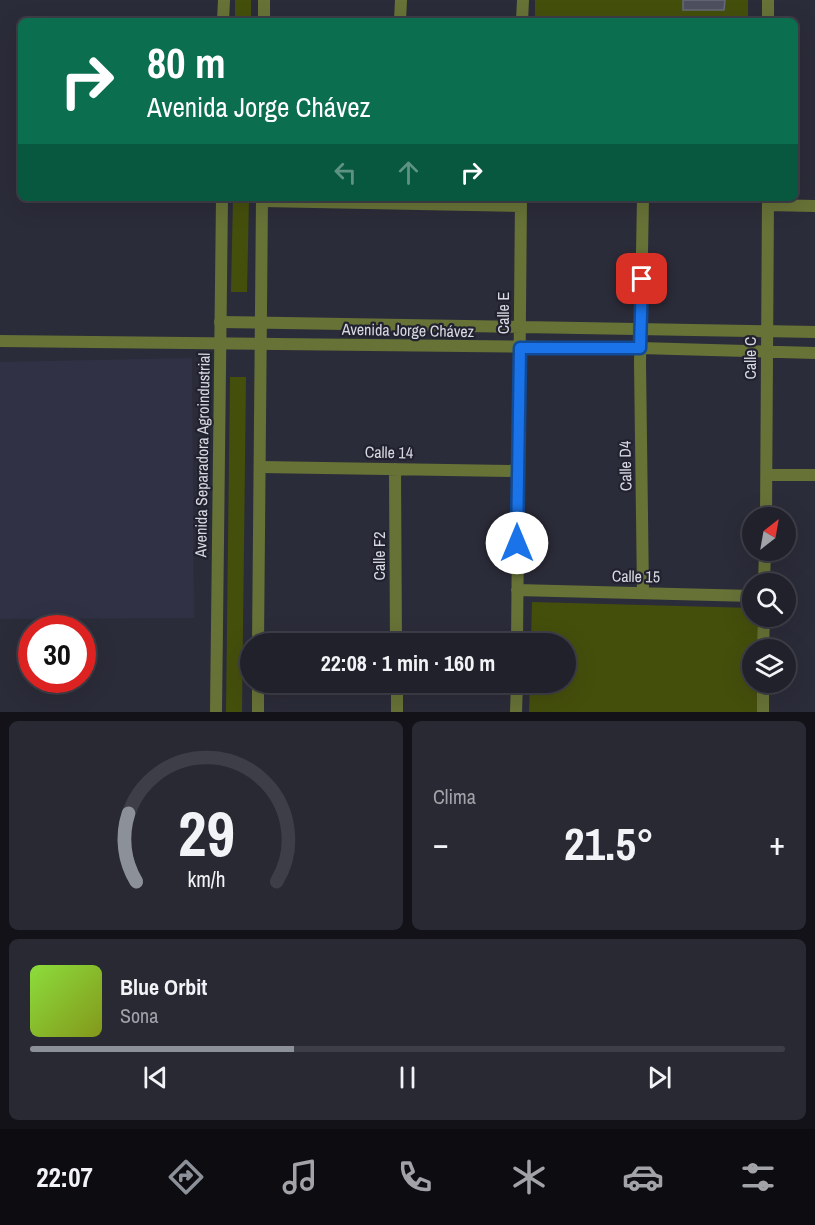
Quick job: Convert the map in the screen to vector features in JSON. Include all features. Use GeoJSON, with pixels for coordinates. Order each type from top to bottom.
{"type":"FeatureCollection","features":[{"type":"Feature","properties":{"kind":"street"},"geometry":{"type":"LineString","coordinates":[[223,18],[224,0]]}},
{"type":"Feature","properties":{"kind":"street"},"geometry":{"type":"LineString","coordinates":[[264,0],[264,18]]}},
{"type":"Feature","properties":{"kind":"street"},"geometry":{"type":"LineString","coordinates":[[400,18],[401,0]]}},
{"type":"Feature","properties":{"kind":"street"},"geometry":{"type":"LineString","coordinates":[[522,18],[523,0]]}},
{"type":"Feature","properties":{"kind":"street"},"geometry":{"type":"LineString","coordinates":[[768,0],[768,18]]}},
{"type":"Feature","properties":{"kind":"street","name":"Avenida Separadora Agroindustrial"},"geometry":{"type":"LineString","coordinates":[[216,712],[222,201]]}},
{"type":"Feature","properties":{"kind":"street"},"geometry":{"type":"LineString","coordinates":[[258,633],[262,201]]}},
{"type":"Feature","properties":{"kind":"street"},"geometry":{"type":"LineString","coordinates":[[398,201],[521,202]]}},
{"type":"Feature","properties":{"kind":"street","name":"Calle D4"},"geometry":{"type":"LineString","coordinates":[[643,201],[640,338],[643,592]]}},
{"type":"Feature","properties":{"kind":"street","name":"Calle E"},"geometry":{"type":"LineString","coordinates":[[517,633],[521,202]]}},
{"type":"Feature","properties":{"kind":"street"},"geometry":{"type":"LineString","coordinates":[[768,202],[815,206]]}},
{"type":"Feature","properties":{"kind":"street","name":"Calle C"},"geometry":{"type":"LineString","coordinates":[[766,507],[768,202]]}},
{"type":"Feature","properties":{"kind":"street","name":"Avenida Jorge Chávez"},"geometry":{"type":"LineString","coordinates":[[220,322],[520,327],[766,351],[815,352]]}},
{"type":"Feature","properties":{"kind":"street","name":"Avenida Jorge Chávez"},"geometry":{"type":"LineString","coordinates":[[0,340],[520,348],[766,331],[815,332]]}},
{"type":"Feature","properties":{"kind":"street","name":"Calle 14"},"geometry":{"type":"LineString","coordinates":[[261,467],[517,471]]}},
{"type":"Feature","properties":{"kind":"street","name":"Calle F2"},"geometry":{"type":"LineString","coordinates":[[395,469],[396,633]]}},
{"type":"Feature","properties":{"kind":"street"},"geometry":{"type":"LineString","coordinates":[[766,475],[815,475]]}},
{"type":"Feature","properties":{"kind":"street","name":"Calle 15"},"geometry":{"type":"LineString","coordinates":[[517,590],[742,596]]}},
{"type":"Feature","properties":{"kind":"street"},"geometry":{"type":"LineString","coordinates":[[258,693],[258,712]]}},
{"type":"Feature","properties":{"kind":"street"},"geometry":{"type":"LineString","coordinates":[[397,693],[397,712]]}},
{"type":"Feature","properties":{"kind":"street"},"geometry":{"type":"LineString","coordinates":[[516,712],[517,693]]}},
{"type":"Feature","properties":{"kind":"street"},"geometry":{"type":"LineString","coordinates":[[763,693],[763,712]]}},
{"type":"Feature","properties":{"kind":"shaded area"},"geometry":{"type":"Polygon","coordinates":[[[192,358],[194,618],[96,619],[96,615],[18,615],[18,619],[0,619],[0,362],[192,358]]]}},
{"type":"Feature","properties":{"kind":"green space"},"geometry":{"type":"Polygon","coordinates":[[[235,0],[251,0],[251,18],[235,18],[235,0]]]}},
{"type":"Feature","properties":{"kind":"green space"},"geometry":{"type":"Polygon","coordinates":[[[535,0],[748,0],[748,18],[535,18],[535,0]]]}},
{"type":"Feature","properties":{"kind":"green space"},"geometry":{"type":"Polygon","coordinates":[[[233,201],[249,201],[247,292],[231,292],[233,201]]]}},
{"type":"Feature","properties":{"kind":"green space"},"geometry":{"type":"Polygon","coordinates":[[[230,377],[246,377],[243,633],[240,633],[242,712],[226,712],[230,377]]]}},
{"type":"Feature","properties":{"kind":"green space"},"geometry":{"type":"Polygon","coordinates":[[[532,602],[742,608],[742,627],[759,627],[758,639],[742,639],[742,693],[757,693],[757,712],[529,712],[530,693],[576,693],[576,633],[531,633],[532,602]]]}},
{"type":"Feature","properties":{"kind":"building"},"geometry":{"type":"Polygon","coordinates":[[[683,0],[725,0],[724,10],[683,10],[683,0]]]}},
{"type":"Feature","properties":{"kind":"route"},"geometry":{"type":"LineString","coordinates":[[517,543],[520,348],[640,348],[642,279]]}}]}
